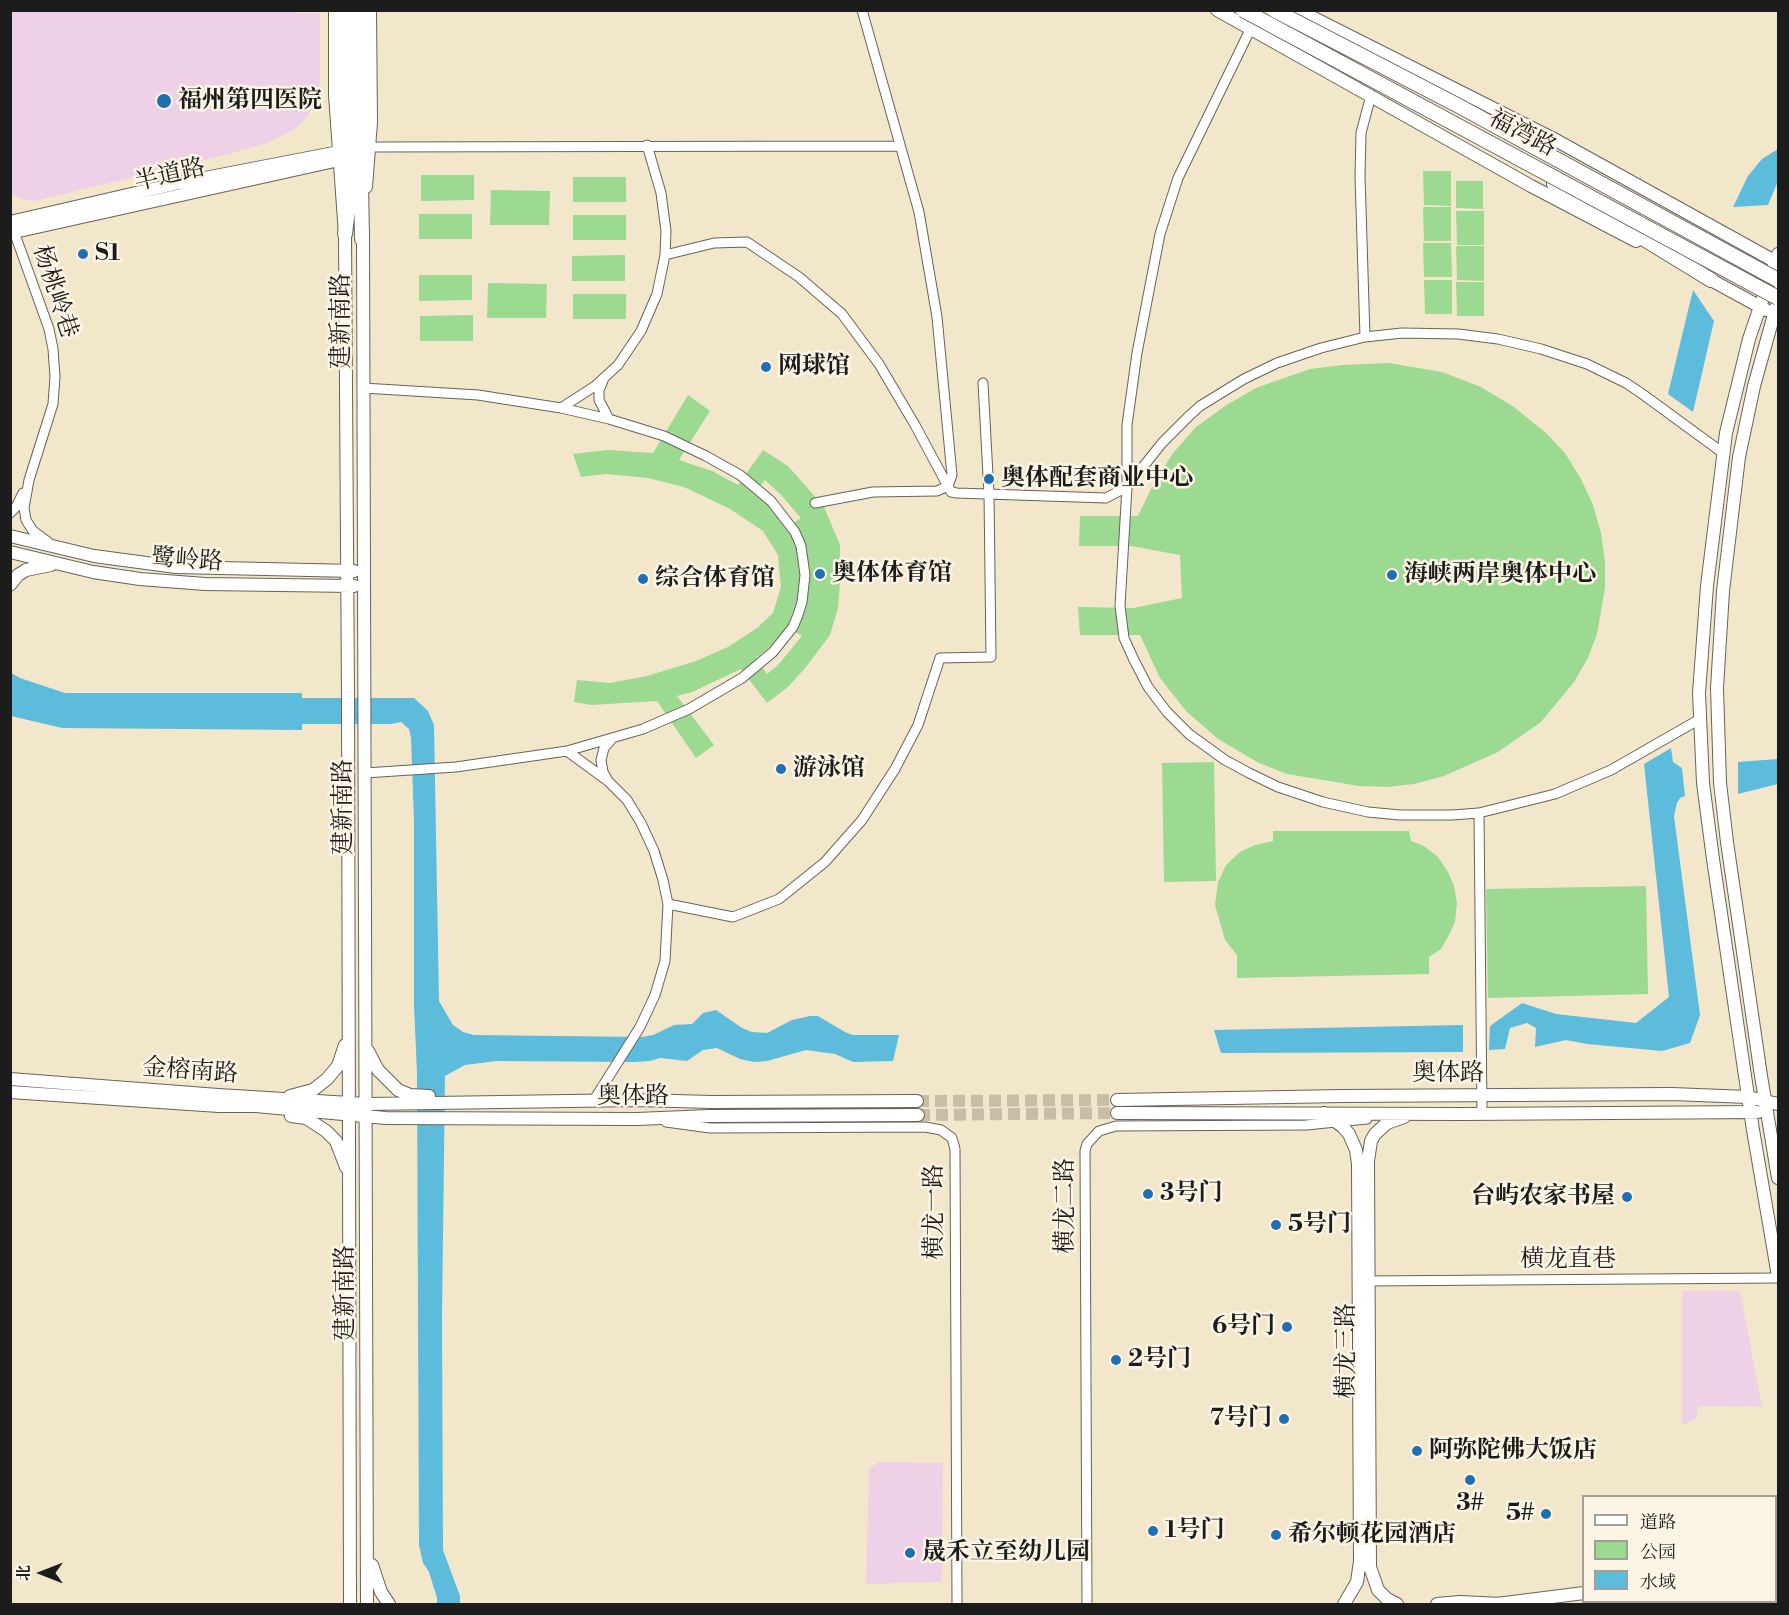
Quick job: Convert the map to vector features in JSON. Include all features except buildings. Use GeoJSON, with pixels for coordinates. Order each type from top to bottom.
{"type":"FeatureCollection","features":[{"type":"Feature","properties":{"kind":"highway"},"geometry":{"type":"LineString","coordinates":[[345,234],[349,201],[347,10]]}},
{"type":"Feature","properties":{"kind":"highway"},"geometry":{"type":"LineString","coordinates":[[358,10],[362,239]]}},
{"type":"Feature","properties":{"kind":"highway","name":"福湾路"},"geometry":{"type":"LineString","coordinates":[[1243,10],[1779,299]]}},
{"type":"Feature","properties":{"kind":"highway","name":"福湾路"},"geometry":{"type":"LineString","coordinates":[[1274,10],[1459,106],[1779,280]]}},
{"type":"Feature","properties":{"kind":"highway"},"geometry":{"type":"LineString","coordinates":[[1444,117],[1711,280]]}},
{"type":"Feature","properties":{"kind":"main road","name":"建新南路"},"geometry":{"type":"LineString","coordinates":[[334,10],[335,95],[345,234],[350,1605]]}},
{"type":"Feature","properties":{"kind":"main road","name":"建新南路"},"geometry":{"type":"LineString","coordinates":[[368,1605],[362,239],[370,147],[370,10]]}},
{"type":"Feature","properties":{"kind":"main road"},"geometry":{"type":"LineString","coordinates":[[1217,10],[1531,186],[1776,316]]}},
{"type":"Feature","properties":{"kind":"main road"},"geometry":{"type":"LineString","coordinates":[[1298,10],[1552,138],[1778,260],[1760,306],[1743,362],[1723,453],[1702,629],[1700,719],[1703,783],[1708,825],[1750,1112],[1779,1277]]}},
{"type":"Feature","properties":{"kind":"main road","name":"半道路"},"geometry":{"type":"LineString","coordinates":[[11,226],[188,181],[339,156]]}},
{"type":"Feature","properties":{"kind":"main road"},"geometry":{"type":"LineString","coordinates":[[1779,299],[1776,316],[1754,386],[1739,457],[1722,602],[1717,688],[1720,783],[1727,842],[1765,1100],[1773,1112],[1779,1178]]}},
{"type":"Feature","properties":{"kind":"main road","name":"鹭岭路"},"geometry":{"type":"LineString","coordinates":[[10,536],[94,556],[176,567],[364,571]]}},
{"type":"Feature","properties":{"kind":"main road","name":"鹭岭路"},"geometry":{"type":"LineString","coordinates":[[10,552],[108,575],[173,583],[364,586]]}},
{"type":"Feature","properties":{"kind":"main road"},"geometry":{"type":"LineString","coordinates":[[10,585],[18,575],[26,570],[58,564]]}},
{"type":"Feature","properties":{"kind":"main road"},"geometry":{"type":"LineString","coordinates":[[278,1098],[313,1090],[334,1072],[344,1049],[349,1002]]}},
{"type":"Feature","properties":{"kind":"main road"},"geometry":{"type":"LineString","coordinates":[[366,1042],[373,1064],[383,1077],[398,1090],[416,1096],[496,1101]]}},
{"type":"Feature","properties":{"kind":"main road","name":"金榕南路"},"geometry":{"type":"LineString","coordinates":[[10,1079],[278,1098],[349,1108]]}},
{"type":"Feature","properties":{"kind":"main road","name":"金榕南路"},"geometry":{"type":"LineString","coordinates":[[10,1092],[219,1106],[349,1108]]}},
{"type":"Feature","properties":{"kind":"main road","name":"奥体路"},"geometry":{"type":"LineString","coordinates":[[1117,1100],[1672,1094],[1748,1097],[1779,1104]]}},
{"type":"Feature","properties":{"kind":"main road","name":"奥体路"},"geometry":{"type":"LineString","coordinates":[[349,1108],[366,1110],[496,1101],[917,1101]]}},
{"type":"Feature","properties":{"kind":"main road"},"geometry":{"type":"LineString","coordinates":[[219,1106],[255,1114],[300,1116],[313,1121],[336,1141],[349,1180]]}},
{"type":"Feature","properties":{"kind":"main road","name":"奥体路"},"geometry":{"type":"LineString","coordinates":[[366,1110],[386,1118],[637,1119],[709,1116],[918,1115]]}},
{"type":"Feature","properties":{"kind":"main road","name":"奥体路"},"geometry":{"type":"LineString","coordinates":[[1117,1113],[1773,1112]]}},
{"type":"Feature","properties":{"kind":"main road","name":"横龙三路"},"geometry":{"type":"LineString","coordinates":[[1324,1113],[1349,1134],[1357,1156],[1363,1281],[1370,1567],[1378,1590],[1397,1605]]}},
{"type":"Feature","properties":{"kind":"main road","name":"横龙三路"},"geometry":{"type":"LineString","coordinates":[[1344,1605],[1359,1576],[1360,1561],[1363,1281],[1368,1161],[1371,1142],[1375,1134],[1386,1123],[1416,1114]]}},
{"type":"Feature","properties":{"kind":"main road"},"geometry":{"type":"LineString","coordinates":[[368,1545],[377,1580],[389,1605]]}},
{"type":"Feature","properties":{"kind":"main road"},"geometry":{"type":"LineString","coordinates":[[1497,1605],[1582,1593]]}},
{"type":"Feature","properties":{"kind":"main road"},"geometry":{"type":"LineString","coordinates":[[1437,1605],[1460,1602],[1502,1604]]}},
{"type":"Feature","properties":{"kind":"main road"},"geometry":{"type":"LineString","coordinates":[[1641,1605],[1656,1603]]}},
{"type":"Feature","properties":{"kind":"street"},"geometry":{"type":"LineString","coordinates":[[815,503],[873,492],[937,491],[948,486],[952,475],[937,317],[919,212],[862,10]]}},
{"type":"Feature","properties":{"kind":"street"},"geometry":{"type":"LineString","coordinates":[[1250,30],[1178,178],[1160,234],[1137,353],[1127,425],[1127,487],[1120,598],[1124,638],[1148,687],[1178,724],[1235,766],[1278,787],[1323,802],[1368,812],[1400,815],[1479,813],[1539,799],[1580,785],[1611,770],[1700,719]]}},
{"type":"Feature","properties":{"kind":"street"},"geometry":{"type":"LineString","coordinates":[[1365,337],[1360,176],[1361,133],[1371,95]]}},
{"type":"Feature","properties":{"kind":"street"},"geometry":{"type":"LineString","coordinates":[[561,408],[606,377],[626,355],[647,319],[657,294],[665,255],[664,210],[647,145]]}},
{"type":"Feature","properties":{"kind":"street"},"geometry":{"type":"LineString","coordinates":[[370,147],[899,146]]}},
{"type":"Feature","properties":{"kind":"street","name":"杨桃岭巷"},"geometry":{"type":"LineString","coordinates":[[11,226],[49,329],[55,363],[53,404],[29,480]]}},
{"type":"Feature","properties":{"kind":"street"},"geometry":{"type":"LineString","coordinates":[[665,255],[714,243],[747,242],[799,277],[843,315],[879,364],[951,492],[1107,498],[1127,487],[1172,432],[1200,406],[1223,391],[1277,363],[1321,348],[1365,337],[1418,333],[1482,336],[1541,349],[1587,364],[1626,383],[1723,453]]}},
{"type":"Feature","properties":{"kind":"street"},"geometry":{"type":"LineString","coordinates":[[606,377],[599,390],[599,400],[609,419]]}},
{"type":"Feature","properties":{"kind":"street"},"geometry":{"type":"LineString","coordinates":[[668,904],[733,917],[779,899],[825,862],[862,820],[895,769],[918,726],[940,658],[991,657],[989,494],[983,383]]}},
{"type":"Feature","properties":{"kind":"street"},"geometry":{"type":"LineString","coordinates":[[363,388],[478,395],[561,408],[609,419],[681,444],[721,464],[749,482],[780,511],[795,532],[801,546],[805,575],[802,602],[793,627],[764,660],[742,678],[709,699],[643,729],[567,751],[456,767],[365,773]]}},
{"type":"Feature","properties":{"kind":"street"},"geometry":{"type":"LineString","coordinates":[[10,513],[16,507],[29,480]]}},
{"type":"Feature","properties":{"kind":"street"},"geometry":{"type":"LineString","coordinates":[[29,480],[24,513],[33,531],[42,539],[94,556]]}},
{"type":"Feature","properties":{"kind":"street"},"geometry":{"type":"LineString","coordinates":[[608,781],[603,772],[601,760],[604,748],[613,739]]}},
{"type":"Feature","properties":{"kind":"street"},"geometry":{"type":"LineString","coordinates":[[567,751],[608,781],[627,800],[649,838],[660,866],[668,904],[665,961],[655,995],[640,1028],[594,1100]]}},
{"type":"Feature","properties":{"kind":"street"},"geometry":{"type":"LineString","coordinates":[[1479,813],[1482,1114]]}},
{"type":"Feature","properties":{"kind":"street","name":"横龙二路"},"geometry":{"type":"LineString","coordinates":[[1087,1605],[1085,1162],[1087,1144],[1099,1131],[1109,1126],[1306,1125],[1416,1114]]}},
{"type":"Feature","properties":{"kind":"street","name":"横龙一路"},"geometry":{"type":"LineString","coordinates":[[637,1119],[710,1128],[925,1127],[941,1130],[952,1138],[955,1161],[957,1605]]}},
{"type":"Feature","properties":{"kind":"street","name":"横龙直巷"},"geometry":{"type":"LineString","coordinates":[[1363,1281],[1779,1277]]}},
{"type":"Feature","properties":{"kind":"street"},"geometry":{"type":"LineString","coordinates":[[1336,1605],[1354,1589]]}},
{"type":"Feature","properties":{"kind":"shaded area","name":"福州第四医院"},"geometry":{"type":"Polygon","coordinates":[[[11,11],[295,11],[295,13],[320,13],[320,96],[296,128],[270,142],[225,155],[35,201],[25,200],[11,194],[11,11]]]}},
{"type":"Feature","properties":{"kind":"shaded area"},"geometry":{"type":"Polygon","coordinates":[[[1682,1291],[1740,1291],[1762,1407],[1698,1406],[1697,1418],[1682,1425],[1682,1291]]]}},
{"type":"Feature","properties":{"kind":"shaded area"},"geometry":{"type":"Polygon","coordinates":[[[879,1462],[943,1463],[941,1582],[866,1584],[869,1471],[879,1462]]]}},
{"type":"Feature","properties":{"kind":"green space"},"geometry":{"type":"Polygon","coordinates":[[[1423,171],[1451,171],[1451,206],[1424,205],[1423,171]]]}},
{"type":"Feature","properties":{"kind":"green space"},"geometry":{"type":"Polygon","coordinates":[[[421,175],[474,175],[474,200],[421,201],[421,175]]]}},
{"type":"Feature","properties":{"kind":"green space"},"geometry":{"type":"Polygon","coordinates":[[[573,177],[626,177],[626,202],[573,202],[573,177]]]}},
{"type":"Feature","properties":{"kind":"green space"},"geometry":{"type":"Polygon","coordinates":[[[1456,181],[1483,181],[1483,209],[1456,208],[1456,181]]]}},
{"type":"Feature","properties":{"kind":"green space"},"geometry":{"type":"Polygon","coordinates":[[[491,190],[550,191],[549,225],[490,225],[491,190]]]}},
{"type":"Feature","properties":{"kind":"green space"},"geometry":{"type":"Polygon","coordinates":[[[1423,207],[1451,207],[1451,241],[1424,241],[1423,207]]]}},
{"type":"Feature","properties":{"kind":"green space"},"geometry":{"type":"Polygon","coordinates":[[[1456,211],[1484,211],[1484,245],[1457,245],[1456,211]]]}},
{"type":"Feature","properties":{"kind":"green space"},"geometry":{"type":"Polygon","coordinates":[[[419,214],[472,214],[472,239],[419,239],[419,214]]]}},
{"type":"Feature","properties":{"kind":"green space"},"geometry":{"type":"Polygon","coordinates":[[[573,215],[626,215],[626,240],[573,240],[573,215]]]}},
{"type":"Feature","properties":{"kind":"green space"},"geometry":{"type":"Polygon","coordinates":[[[1423,243],[1451,243],[1452,277],[1424,277],[1423,243]]]}},
{"type":"Feature","properties":{"kind":"green space"},"geometry":{"type":"Polygon","coordinates":[[[1456,246],[1484,246],[1484,281],[1457,280],[1456,246]]]}},
{"type":"Feature","properties":{"kind":"green space"},"geometry":{"type":"Polygon","coordinates":[[[625,255],[625,281],[572,281],[572,256],[625,255]]]}},
{"type":"Feature","properties":{"kind":"green space"},"geometry":{"type":"Polygon","coordinates":[[[419,275],[472,275],[472,300],[419,301],[419,275]]]}},
{"type":"Feature","properties":{"kind":"green space"},"geometry":{"type":"Polygon","coordinates":[[[1424,280],[1452,280],[1452,314],[1425,314],[1424,280]]]}},
{"type":"Feature","properties":{"kind":"green space"},"geometry":{"type":"Polygon","coordinates":[[[1456,282],[1484,282],[1484,316],[1457,316],[1456,282]]]}},
{"type":"Feature","properties":{"kind":"green space"},"geometry":{"type":"Polygon","coordinates":[[[488,283],[547,284],[546,318],[487,318],[488,283]]]}},
{"type":"Feature","properties":{"kind":"green space"},"geometry":{"type":"Polygon","coordinates":[[[573,294],[626,294],[626,319],[573,319],[573,294]]]}},
{"type":"Feature","properties":{"kind":"green space"},"geometry":{"type":"Polygon","coordinates":[[[473,315],[473,341],[420,341],[420,316],[473,315]]]}},
{"type":"Feature","properties":{"kind":"green space","name":"海峡两岸奥体中心"},"geometry":{"type":"Polygon","coordinates":[[[1389,363],[1442,372],[1481,387],[1514,407],[1546,433],[1565,453],[1593,505],[1601,533],[1605,562],[1605,588],[1597,634],[1588,658],[1574,682],[1541,722],[1498,752],[1444,776],[1414,784],[1387,787],[1359,786],[1287,774],[1259,763],[1218,739],[1186,711],[1160,678],[1140,635],[1080,635],[1078,607],[1133,608],[1182,598],[1180,555],[1131,546],[1079,546],[1080,516],[1138,516],[1152,487],[1173,453],[1196,427],[1225,406],[1256,388],[1310,369],[1389,363]]]}},
{"type":"Feature","properties":{"kind":"green space"},"geometry":{"type":"Polygon","coordinates":[[[688,395],[710,411],[679,460],[712,471],[738,485],[763,450],[788,466],[824,507],[840,545],[838,608],[830,635],[788,687],[767,703],[741,669],[692,692],[677,696],[714,745],[696,758],[657,701],[591,705],[574,702],[577,680],[610,683],[647,676],[696,661],[728,647],[757,628],[773,613],[781,587],[778,555],[763,531],[730,509],[684,487],[648,478],[606,474],[581,477],[573,454],[608,450],[653,453],[688,395]],[[765,480],[754,494],[770,506],[786,528],[801,518],[765,480]],[[788,627],[770,647],[756,658],[767,674],[777,666],[802,636],[788,627]]]}},
{"type":"Feature","properties":{"kind":"green space"},"geometry":{"type":"Polygon","coordinates":[[[1214,762],[1216,881],[1164,882],[1162,763],[1214,762]]]}},
{"type":"Feature","properties":{"kind":"green space"},"geometry":{"type":"Polygon","coordinates":[[[1273,831],[1409,831],[1411,841],[1424,846],[1438,857],[1454,886],[1457,903],[1455,922],[1448,937],[1441,949],[1429,957],[1429,974],[1237,978],[1237,955],[1225,940],[1215,905],[1218,882],[1226,865],[1240,852],[1255,845],[1273,841],[1273,831]]]}},
{"type":"Feature","properties":{"kind":"green space"},"geometry":{"type":"Polygon","coordinates":[[[1646,886],[1648,994],[1488,998],[1486,889],[1646,886]]]}},
{"type":"Feature","properties":{"kind":"water"},"geometry":{"type":"Polygon","coordinates":[[[1778,149],[1778,181],[1768,205],[1733,207],[1748,176],[1762,159],[1778,149]]]}},
{"type":"Feature","properties":{"kind":"water"},"geometry":{"type":"Polygon","coordinates":[[[1693,290],[1714,321],[1693,412],[1668,394],[1693,290]]]}},
{"type":"Feature","properties":{"kind":"water"},"geometry":{"type":"Polygon","coordinates":[[[11,673],[65,693],[302,693],[302,698],[414,698],[428,711],[434,725],[439,1001],[453,1025],[463,1032],[474,1035],[642,1037],[653,1035],[674,1025],[692,1024],[703,1013],[716,1010],[742,1028],[752,1032],[767,1033],[792,1020],[818,1016],[853,1035],[899,1035],[893,1061],[853,1062],[835,1054],[806,1050],[767,1061],[754,1062],[740,1059],[717,1048],[703,1050],[687,1061],[660,1058],[634,1062],[497,1061],[465,1065],[445,1076],[442,1315],[443,1550],[460,1596],[460,1604],[437,1604],[419,1545],[414,821],[409,729],[401,722],[302,724],[302,730],[62,728],[11,716],[11,673]]]}},
{"type":"Feature","properties":{"kind":"water"},"geometry":{"type":"Polygon","coordinates":[[[1671,748],[1673,762],[1682,768],[1685,796],[1677,803],[1674,816],[1700,1015],[1690,1043],[1662,1051],[1566,1040],[1535,1047],[1536,1028],[1527,1023],[1510,1028],[1505,1049],[1489,1050],[1490,1026],[1522,1003],[1556,1014],[1636,1023],[1669,997],[1644,764],[1671,748]]]}},
{"type":"Feature","properties":{"kind":"water"},"geometry":{"type":"Polygon","coordinates":[[[1778,759],[1778,784],[1738,794],[1738,762],[1778,759]]]}},
{"type":"Feature","properties":{"kind":"water"},"geometry":{"type":"Polygon","coordinates":[[[1463,1025],[1463,1052],[1221,1053],[1214,1030],[1463,1025]]]}},
{"type":"Feature","properties":{"kind":"tunnel"},"geometry":{"type":"LineString","coordinates":[[917,1101],[1117,1100]]}},
{"type":"Feature","properties":{"kind":"tunnel"},"geometry":{"type":"LineString","coordinates":[[918,1115],[1117,1113]]}},
{"type":"Feature","properties":{"kind":"place","name":"福州第四医院"},"geometry":{"type":"Point","coordinates":[164,101]}},
{"type":"Feature","properties":{"kind":"place","name":"S1"},"geometry":{"type":"Point","coordinates":[83,254]}},
{"type":"Feature","properties":{"kind":"place","name":"网球馆"},"geometry":{"type":"Point","coordinates":[766,367]}},
{"type":"Feature","properties":{"kind":"place","name":"奥体配套商业中心"},"geometry":{"type":"Point","coordinates":[989,479]}},
{"type":"Feature","properties":{"kind":"place","name":"奥体体育馆"},"geometry":{"type":"Point","coordinates":[820,574]}},
{"type":"Feature","properties":{"kind":"place","name":"海峡两岸奥体中心"},"geometry":{"type":"Point","coordinates":[1392,575]}},
{"type":"Feature","properties":{"kind":"place","name":"综合体育馆"},"geometry":{"type":"Point","coordinates":[643,579]}},
{"type":"Feature","properties":{"kind":"place","name":"游泳馆"},"geometry":{"type":"Point","coordinates":[781,769]}},
{"type":"Feature","properties":{"kind":"place","name":"3号门"},"geometry":{"type":"Point","coordinates":[1148,1194]}},
{"type":"Feature","properties":{"kind":"place","name":"台屿农家书屋"},"geometry":{"type":"Point","coordinates":[1627,1197]}},
{"type":"Feature","properties":{"kind":"place","name":"5号门"},"geometry":{"type":"Point","coordinates":[1276,1225]}},
{"type":"Feature","properties":{"kind":"place","name":"6号门"},"geometry":{"type":"Point","coordinates":[1287,1327]}},
{"type":"Feature","properties":{"kind":"place","name":"2号门"},"geometry":{"type":"Point","coordinates":[1116,1360]}},
{"type":"Feature","properties":{"kind":"place","name":"7号门"},"geometry":{"type":"Point","coordinates":[1284,1419]}},
{"type":"Feature","properties":{"kind":"place","name":"阿弥陀佛大饭店"},"geometry":{"type":"Point","coordinates":[1417,1451]}},
{"type":"Feature","properties":{"kind":"place","name":"3#"},"geometry":{"type":"Point","coordinates":[1470,1480]}},
{"type":"Feature","properties":{"kind":"place","name":"5#"},"geometry":{"type":"Point","coordinates":[1546,1514]}},
{"type":"Feature","properties":{"kind":"place","name":"1号门"},"geometry":{"type":"Point","coordinates":[1153,1531]}},
{"type":"Feature","properties":{"kind":"place","name":"希尔顿花园酒店"},"geometry":{"type":"Point","coordinates":[1276,1535]}},
{"type":"Feature","properties":{"kind":"place","name":"晟禾立至幼儿园"},"geometry":{"type":"Point","coordinates":[910,1553]}}]}
